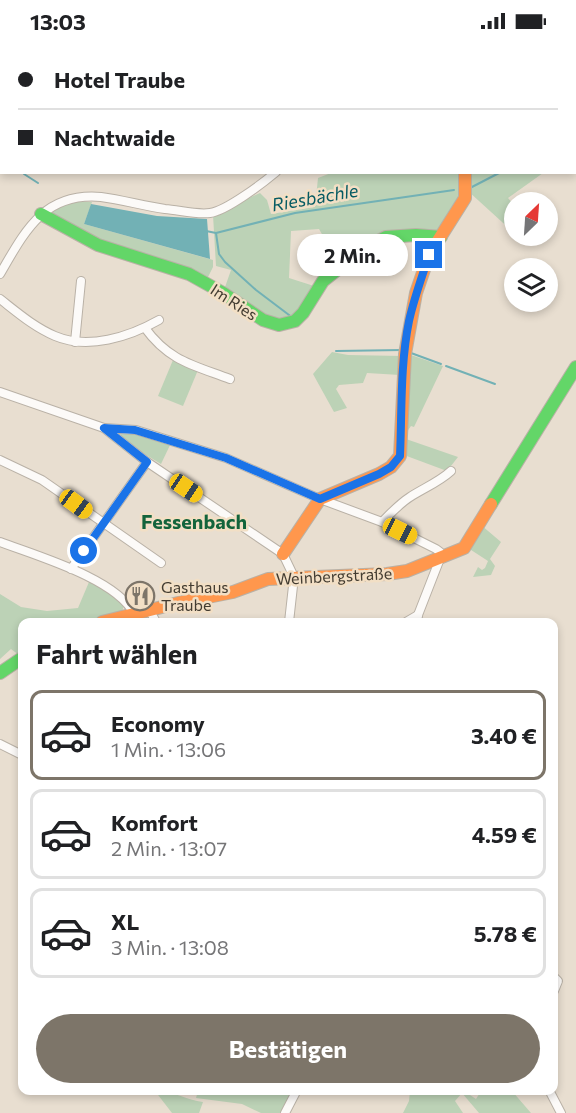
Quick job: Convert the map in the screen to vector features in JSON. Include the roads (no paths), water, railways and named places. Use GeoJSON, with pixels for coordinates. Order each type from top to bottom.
{"type":"FeatureCollection","features":[{"type":"Feature","properties":{"kind":"street"},"geometry":{"type":"LineString","coordinates":[[0,274],[19,242],[41,214],[63,200],[102,197],[160,208],[212,213],[245,196],[273,174]]}},
{"type":"Feature","properties":{"kind":"street"},"geometry":{"type":"LineString","coordinates":[[283,554],[320,499],[379,474],[391,467],[400,456],[405,354],[416,293],[429,255],[465,198],[465,174]]}},
{"type":"Feature","properties":{"kind":"street","name":"Im Ries"},"geometry":{"type":"LineString","coordinates":[[41,214],[98,245],[189,274],[223,293],[263,320],[279,325],[295,321],[303,313],[323,281],[362,250],[386,237],[416,235],[441,237]]}},
{"type":"Feature","properties":{"kind":"street"},"geometry":{"type":"LineString","coordinates":[[75,342],[81,281]]}},
{"type":"Feature","properties":{"kind":"street"},"geometry":{"type":"LineString","coordinates":[[0,299],[28,321],[56,336],[75,342],[108,340],[145,328],[159,320]]}},
{"type":"Feature","properties":{"kind":"street"},"geometry":{"type":"LineString","coordinates":[[145,328],[157,344],[173,357],[230,379]]}},
{"type":"Feature","properties":{"kind":"street","name":"Weinbergstraße"},"geometry":{"type":"LineString","coordinates":[[118,618],[234,592],[268,579],[387,574],[407,571],[425,566],[441,556],[464,548],[576,367]]}},
{"type":"Feature","properties":{"kind":"street"},"geometry":{"type":"LineString","coordinates":[[0,392],[104,428],[135,430],[226,458],[320,499],[382,522],[436,549],[441,556],[417,618]]}},
{"type":"Feature","properties":{"kind":"street"},"geometry":{"type":"LineString","coordinates":[[104,428],[147,462],[283,554],[294,577],[289,618]]}},
{"type":"Feature","properties":{"kind":"street"},"geometry":{"type":"LineString","coordinates":[[0,460],[42,480],[161,563]]}},
{"type":"Feature","properties":{"kind":"street"},"geometry":{"type":"LineString","coordinates":[[71,569],[147,462]]}},
{"type":"Feature","properties":{"kind":"street"},"geometry":{"type":"LineString","coordinates":[[382,522],[395,508],[443,478],[450,471]]}},
{"type":"Feature","properties":{"kind":"street"},"geometry":{"type":"LineString","coordinates":[[0,542],[71,569],[123,597],[134,614]]}},
{"type":"Feature","properties":{"kind":"street"},"geometry":{"type":"LineString","coordinates":[[150,611],[154,618]]}},
{"type":"Feature","properties":{"kind":"street"},"geometry":{"type":"LineString","coordinates":[[0,673],[18,661]]}},
{"type":"Feature","properties":{"kind":"street"},"geometry":{"type":"LineString","coordinates":[[0,744],[18,753]]}},
{"type":"Feature","properties":{"kind":"street"},"geometry":{"type":"LineString","coordinates":[[285,1113],[294,1095]]}},
{"type":"Feature","properties":{"kind":"street"},"geometry":{"type":"LineString","coordinates":[[552,1095],[561,1113]]}},
{"type":"Feature","properties":{"kind":"water"},"geometry":{"type":"Polygon","coordinates":[[[91,204],[157,216],[207,219],[210,259],[84,224],[91,204]]]}},
{"type":"Feature","properties":{"kind":"waterway","name":"Riesbächle"},"geometry":{"type":"LineString","coordinates":[[24,174],[38,183]]}},
{"type":"Feature","properties":{"kind":"waterway"},"geometry":{"type":"LineString","coordinates":[[470,188],[497,174]]}},
{"type":"Feature","properties":{"kind":"waterway","name":"Riesbächle"},"geometry":{"type":"LineString","coordinates":[[206,231],[216,233],[295,213],[454,190]]}},
{"type":"Feature","properties":{"kind":"waterway","name":"Riesbächle"},"geometry":{"type":"LineString","coordinates":[[216,233],[219,254],[225,262],[256,290],[293,318]]}},
{"type":"Feature","properties":{"kind":"waterway","name":"Riesbächle"},"geometry":{"type":"LineString","coordinates":[[336,351],[402,350]]}},
{"type":"Feature","properties":{"kind":"waterway"},"geometry":{"type":"LineString","coordinates":[[411,353],[441,364]]}},
{"type":"Feature","properties":{"kind":"waterway"},"geometry":{"type":"LineString","coordinates":[[446,366],[495,384]]}},
{"type":"Feature","properties":{"kind":"place","name":"Gasthaus Traube"},"geometry":{"type":"Point","coordinates":[140,596]}},
{"type":"Feature","properties":{"kind":"district","name":"Fessenbach"},"geometry":{"type":"Point","coordinates":[194,522]}}]}
